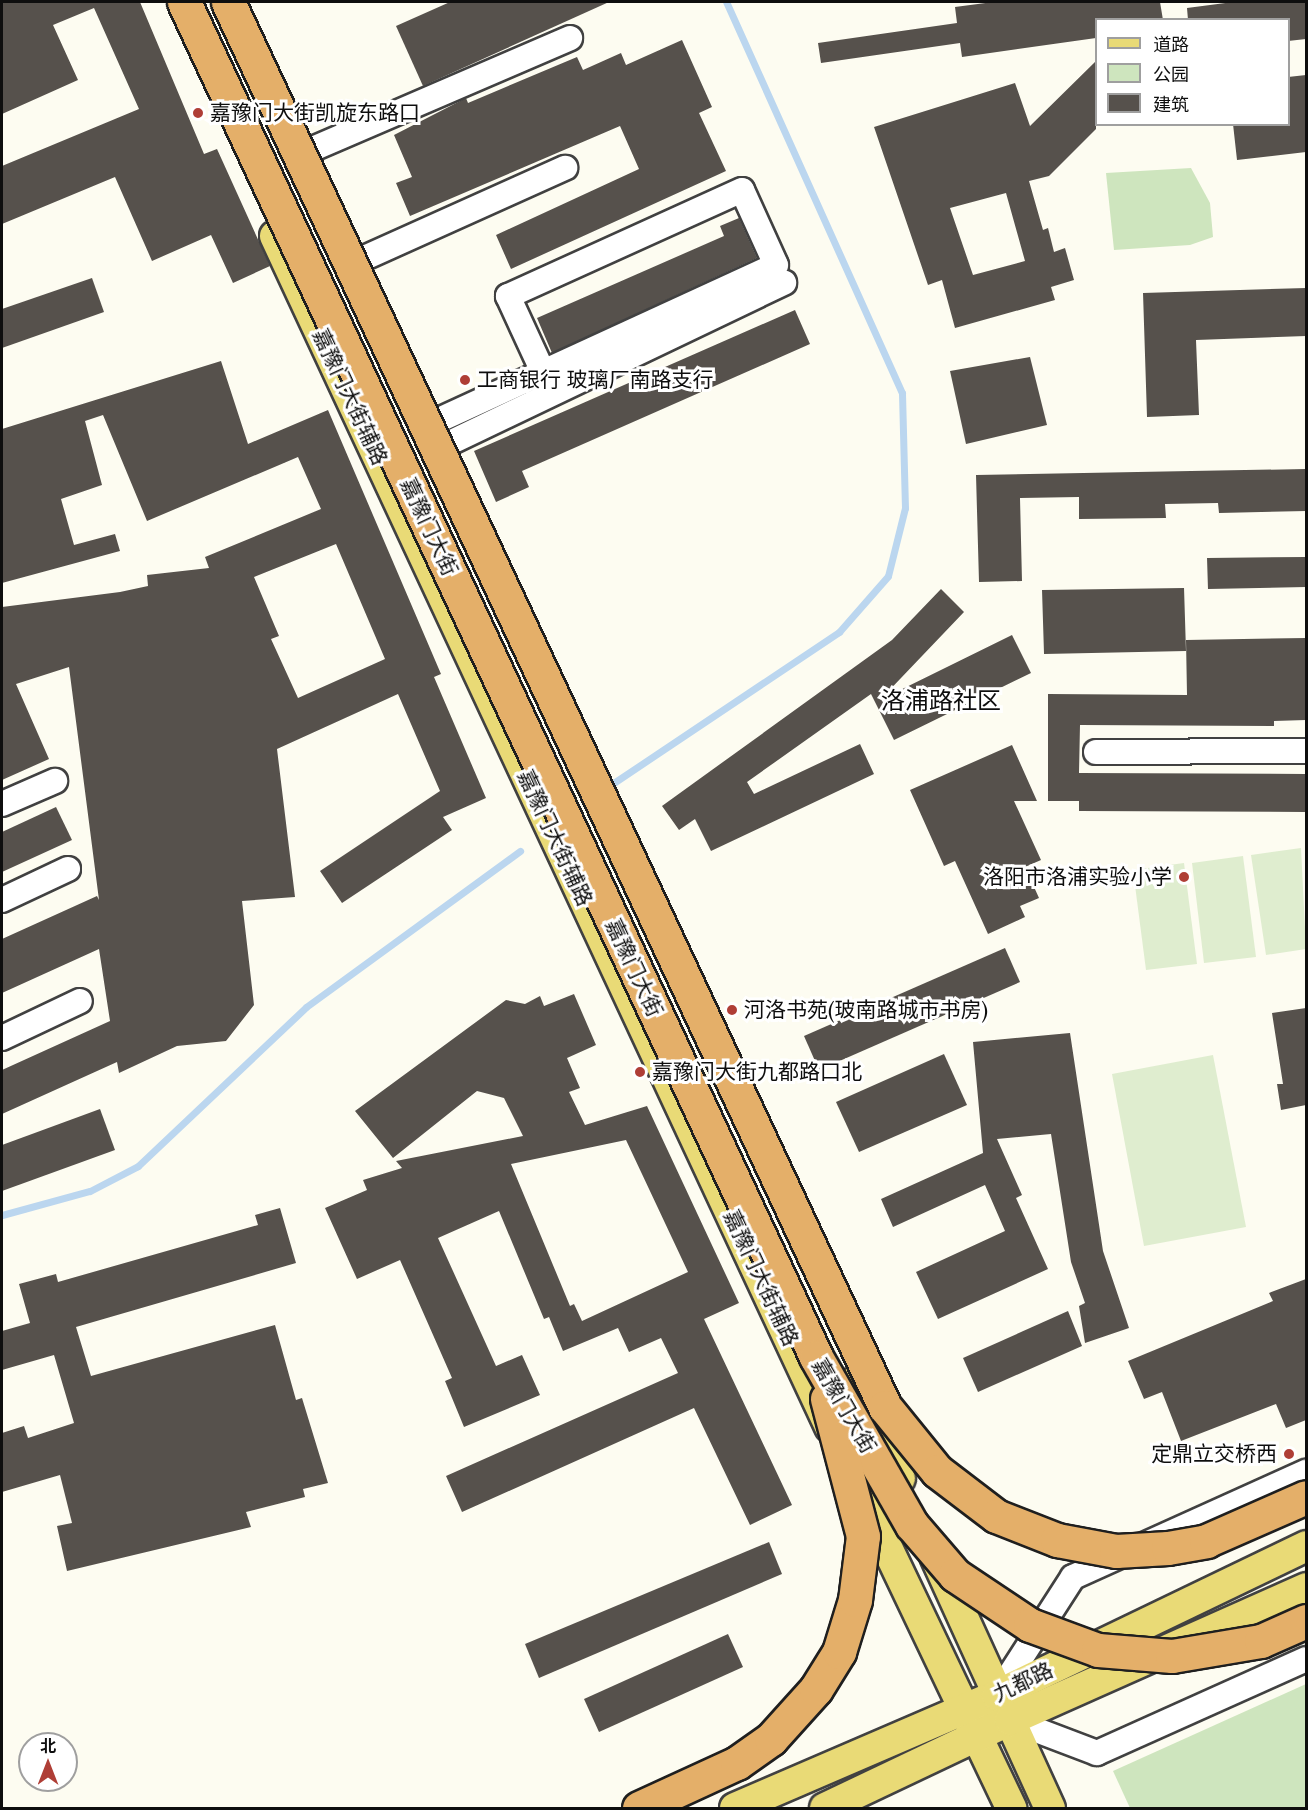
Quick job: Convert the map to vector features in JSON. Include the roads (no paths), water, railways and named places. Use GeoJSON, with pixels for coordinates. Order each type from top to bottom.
{"type":"FeatureCollection","features":[{"type":"Feature","properties":{"kind":"highway","name":"嘉豫门大街"},"geometry":{"type":"LineString","coordinates":[[184,2],[816,1357],[912,1525],[955,1575],[1030,1626],[1098,1650],[1173,1656],[1261,1641],[1306,1621]]}},
{"type":"Feature","properties":{"kind":"highway","name":"嘉豫门大街"},"geometry":{"type":"LineString","coordinates":[[228,2],[885,1407],[937,1471],[996,1516],[1057,1540],[1116,1551],[1168,1548],[1206,1541],[1306,1497]]}},
{"type":"Feature","properties":{"kind":"highway"},"geometry":{"type":"LineString","coordinates":[[639,1809],[737,1763],[771,1739],[816,1689],[839,1652],[855,1600],[863,1536],[816,1357]]}},
{"type":"Feature","properties":{"kind":"main road","name":"嘉豫门大街辅路"},"geometry":{"type":"LineString","coordinates":[[168,2],[961,1708],[978,1737]]}},
{"type":"Feature","properties":{"kind":"main road","name":"嘉豫门大街辅路"},"geometry":{"type":"LineString","coordinates":[[237,2],[301,154],[1004,1707]]}},
{"type":"Feature","properties":{"kind":"main road","name":"九都路"},"geometry":{"type":"LineString","coordinates":[[825,1809],[978,1737],[1004,1707],[1306,1546]]}},
{"type":"Feature","properties":{"kind":"main road","name":"九都路"},"geometry":{"type":"LineString","coordinates":[[735,1809],[961,1708],[1004,1707],[1306,1588]]}},
{"type":"Feature","properties":{"kind":"main road"},"geometry":{"type":"LineString","coordinates":[[1004,1707],[1050,1809]]}},
{"type":"Feature","properties":{"kind":"main road"},"geometry":{"type":"LineString","coordinates":[[978,1737],[1011,1809]]}},
{"type":"Feature","properties":{"kind":"lane"},"geometry":{"type":"LineString","coordinates":[[301,154],[570,38]]}},
{"type":"Feature","properties":{"kind":"lane"},"geometry":{"type":"LineString","coordinates":[[351,264],[565,168]]}},
{"type":"Feature","properties":{"kind":"lane"},"geometry":{"type":"LineString","coordinates":[[431,437],[542,370],[776,265],[742,190],[508,296],[542,370]]}},
{"type":"Feature","properties":{"kind":"lane"},"geometry":{"type":"LineString","coordinates":[[431,437],[784,283]]}},
{"type":"Feature","properties":{"kind":"lane"},"geometry":{"type":"LineString","coordinates":[[1096,752],[1306,751]]}},
{"type":"Feature","properties":{"kind":"lane"},"geometry":{"type":"LineString","coordinates":[[2,804],[55,781]]}},
{"type":"Feature","properties":{"kind":"lane"},"geometry":{"type":"LineString","coordinates":[[2,900],[68,869]]}},
{"type":"Feature","properties":{"kind":"lane"},"geometry":{"type":"LineString","coordinates":[[2,1038],[80,1001]]}},
{"type":"Feature","properties":{"kind":"lane"},"geometry":{"type":"LineString","coordinates":[[1306,1472],[1073,1576],[1004,1707],[1097,1753],[1306,1659]]}},
{"type":"Feature","properties":{"kind":"waterway"},"geometry":{"type":"LineString","coordinates":[[609,786],[839,632],[888,576],[905,508],[902,393],[726,2]]}},
{"type":"Feature","properties":{"kind":"waterway"},"geometry":{"type":"LineString","coordinates":[[2,1215],[90,1191],[138,1166],[306,1007],[520,851]]}},
{"type":"Feature","properties":{"kind":"place","name":"嘉豫门大街凯旋东路口"},"geometry":{"type":"Point","coordinates":[198,113]}},
{"type":"Feature","properties":{"kind":"place","name":"工商银行 玻璃厂南路支行"},"geometry":{"type":"Point","coordinates":[465,380]}},
{"type":"Feature","properties":{"kind":"place","name":"洛阳市洛浦实验小学"},"geometry":{"type":"Point","coordinates":[1184,877]}},
{"type":"Feature","properties":{"kind":"place","name":"河洛书苑(玻南路城市书房)"},"geometry":{"type":"Point","coordinates":[732,1010]}},
{"type":"Feature","properties":{"kind":"place","name":"嘉豫门大街九都路口北"},"geometry":{"type":"Point","coordinates":[640,1072]}},
{"type":"Feature","properties":{"kind":"place","name":"定鼎立交桥西"},"geometry":{"type":"Point","coordinates":[1289,1454]}},
{"type":"Feature","properties":{"kind":"district","name":"洛浦路社区"},"geometry":{"type":"Point","coordinates":[941,701]}}]}
